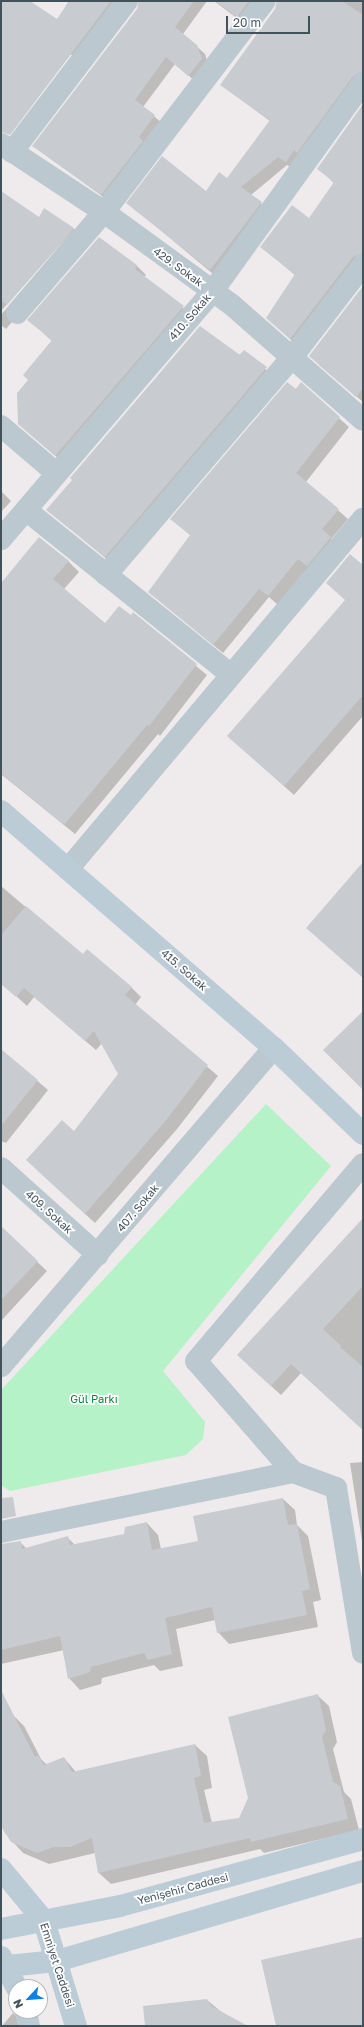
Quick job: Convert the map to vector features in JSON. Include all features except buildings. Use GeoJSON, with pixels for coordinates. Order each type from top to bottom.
{"type":"FeatureCollection","features":[{"type":"Feature","properties":{"kind":"main road","name":"415. Sokak"},"geometry":{"type":"LineString","coordinates":[[1,811],[274,1048],[363,1134]]}},
{"type":"Feature","properties":{"kind":"main road","name":"Yenişehir Caddesi"},"geometry":{"type":"LineString","coordinates":[[1,1929],[120,1906],[363,1839]]}},
{"type":"Feature","properties":{"kind":"main road","name":"Emniyet Caddesi"},"geometry":{"type":"LineString","coordinates":[[1,1869],[44,1921],[76,2026]]}},
{"type":"Feature","properties":{"kind":"main road"},"geometry":{"type":"LineString","coordinates":[[12,1979],[4,1961],[57,1961],[363,1871]]}},
{"type":"Feature","properties":{"kind":"street"},"geometry":{"type":"LineString","coordinates":[[7,148],[127,1]]}},
{"type":"Feature","properties":{"kind":"street"},"geometry":{"type":"LineString","coordinates":[[16,313],[104,212],[265,1]]}},
{"type":"Feature","properties":{"kind":"street","name":"410. Sokak"},"geometry":{"type":"LineString","coordinates":[[1,538],[212,292],[363,83]]}},
{"type":"Feature","properties":{"kind":"street","name":"429. Sokak"},"geometry":{"type":"LineString","coordinates":[[7,148],[104,212],[212,292],[293,356],[363,420]]}},
{"type":"Feature","properties":{"kind":"street"},"geometry":{"type":"LineString","coordinates":[[106,576],[293,356],[363,265]]}},
{"type":"Feature","properties":{"kind":"street"},"geometry":{"type":"LineString","coordinates":[[1,426],[56,473]]}},
{"type":"Feature","properties":{"kind":"street"},"geometry":{"type":"LineString","coordinates":[[26,510],[106,576],[231,675]]}},
{"type":"Feature","properties":{"kind":"street"},"geometry":{"type":"LineString","coordinates":[[68,869],[363,519]]}},
{"type":"Feature","properties":{"kind":"street","name":"407. Sokak"},"geometry":{"type":"LineString","coordinates":[[1,1366],[98,1255],[274,1048]]}},
{"type":"Feature","properties":{"kind":"street"},"geometry":{"type":"LineString","coordinates":[[363,1164],[196,1361],[293,1472],[336,1488],[363,1653]]}},
{"type":"Feature","properties":{"kind":"street","name":"409. Sokak"},"geometry":{"type":"LineString","coordinates":[[1,1168],[98,1255]]}},
{"type":"Feature","properties":{"kind":"street"},"geometry":{"type":"LineString","coordinates":[[3,1529],[293,1472]]}},
{"type":"Feature","properties":{"kind":"green space","name":"Gül Parkı"},"geometry":{"type":"Polygon","coordinates":[[[266,1104],[331,1166],[163,1371],[205,1422],[203,1439],[186,1455],[10,1491],[1,1485],[1,1390],[266,1104]]]}}]}
